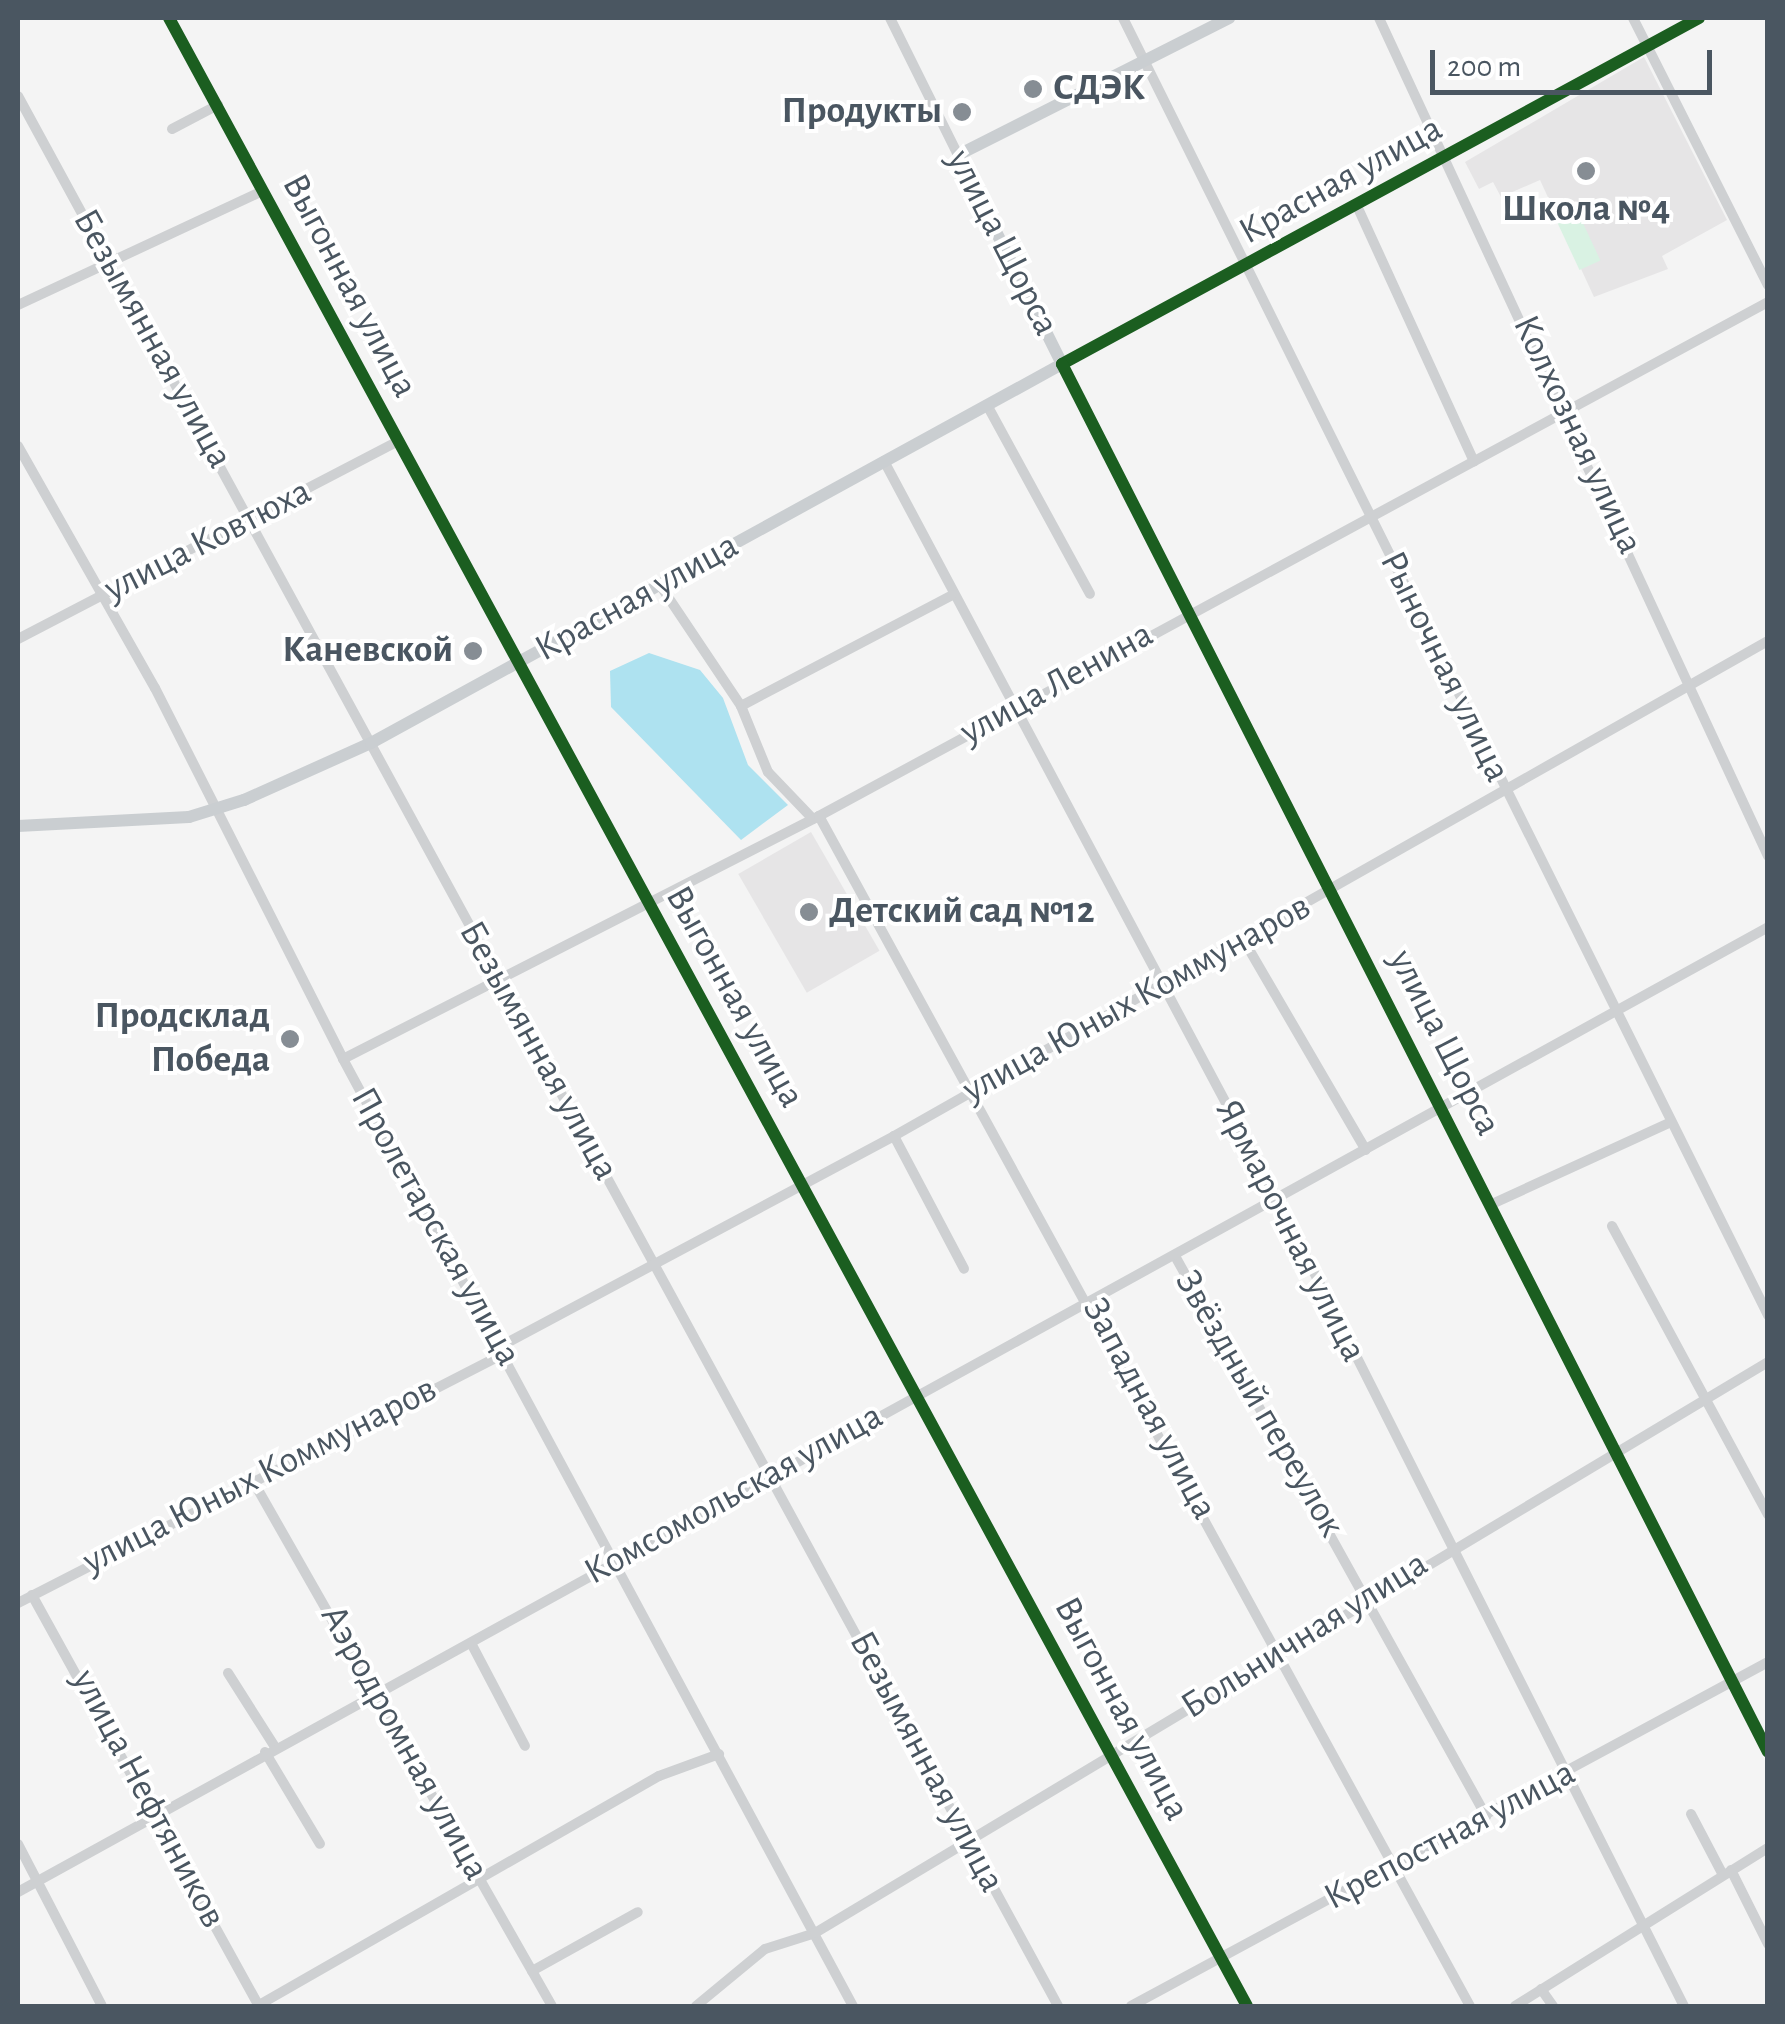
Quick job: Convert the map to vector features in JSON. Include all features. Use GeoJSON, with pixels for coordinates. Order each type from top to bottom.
{"type":"FeatureCollection","features":[{"type":"Feature","properties":{"kind":"main road"},"geometry":{"type":"LineString","coordinates":[[958,155],[1228,18]]}},
{"type":"Feature","properties":{"kind":"main road","name":"улица Щорса"},"geometry":{"type":"LineString","coordinates":[[958,155],[1062,364]]}},
{"type":"Feature","properties":{"kind":"main road","name":"Красная улица"},"geometry":{"type":"LineString","coordinates":[[18,826],[216,811],[371,743],[1062,364]]}},
{"type":"Feature","properties":{"kind":"street","name":"Выгонная улица"},"geometry":{"type":"LineString","coordinates":[[168,18],[516,665],[805,1185],[1247,2006]]}},
{"type":"Feature","properties":{"kind":"street","name":"улица Щорса"},"geometry":{"type":"LineString","coordinates":[[890,18],[958,155]]}},
{"type":"Feature","properties":{"kind":"street","name":"Рыночная улица"},"geometry":{"type":"LineString","coordinates":[[1124,18],[1768,1315]]}},
{"type":"Feature","properties":{"kind":"street","name":"Колхозная улица"},"geometry":{"type":"LineString","coordinates":[[1378,18],[1448,156],[1768,856]]}},
{"type":"Feature","properties":{"kind":"street"},"geometry":{"type":"LineString","coordinates":[[1633,18],[1768,285]]}},
{"type":"Feature","properties":{"kind":"street","name":"Красная улица"},"geometry":{"type":"LineString","coordinates":[[1062,364],[1246,268],[1699,18]]}},
{"type":"Feature","properties":{"kind":"street","name":"Безымянная улица"},"geometry":{"type":"LineString","coordinates":[[18,96],[253,521],[498,982],[656,1264],[1058,2006]]}},
{"type":"Feature","properties":{"kind":"street"},"geometry":{"type":"LineString","coordinates":[[172,129],[218,105]]}},
{"type":"Feature","properties":{"kind":"street"},"geometry":{"type":"LineString","coordinates":[[18,305],[263,191]]}},
{"type":"Feature","properties":{"kind":"street"},"geometry":{"type":"LineString","coordinates":[[1358,206],[1474,462]]}},
{"type":"Feature","properties":{"kind":"street","name":"улица Ленина"},"geometry":{"type":"LineString","coordinates":[[343,1060],[816,818],[1187,612],[1768,302]]}},
{"type":"Feature","properties":{"kind":"street","name":"улица Щорса"},"geometry":{"type":"LineString","coordinates":[[1062,364],[1444,1108],[1768,1752]]}},
{"type":"Feature","properties":{"kind":"street"},"geometry":{"type":"LineString","coordinates":[[987,406],[1090,594]]}},
{"type":"Feature","properties":{"kind":"street","name":"улица Ковтюха"},"geometry":{"type":"LineString","coordinates":[[18,640],[253,521],[398,441]]}},
{"type":"Feature","properties":{"kind":"street","name":"Пролетарская улица"},"geometry":{"type":"LineString","coordinates":[[18,446],[216,811],[343,1060],[503,1350],[853,2006]]}},
{"type":"Feature","properties":{"kind":"street","name":"Ярмарочная улица"},"geometry":{"type":"LineString","coordinates":[[884,461],[1011,710],[1277,1199],[1564,1776],[1684,2006]]}},
{"type":"Feature","properties":{"kind":"street","name":"Западная улица"},"geometry":{"type":"LineString","coordinates":[[660,585],[741,706],[768,772],[816,818],[973,1091],[1092,1302],[1470,2006]]}},
{"type":"Feature","properties":{"kind":"street"},"geometry":{"type":"LineString","coordinates":[[741,706],[952,594]]}},
{"type":"Feature","properties":{"kind":"street","name":"улица Юных Коммунаров"},"geometry":{"type":"LineString","coordinates":[[18,1603],[503,1350],[805,1185],[1768,641]]}},
{"type":"Feature","properties":{"kind":"street","name":"Комсомольская улица"},"geometry":{"type":"LineString","coordinates":[[18,1892],[1768,928]]}},
{"type":"Feature","properties":{"kind":"street"},"geometry":{"type":"LineString","coordinates":[[1242,940],[1366,1150]]}},
{"type":"Feature","properties":{"kind":"street"},"geometry":{"type":"LineString","coordinates":[[1492,1204],[1671,1122]]}},
{"type":"Feature","properties":{"kind":"street"},"geometry":{"type":"LineString","coordinates":[[894,1136],[964,1269]]}},
{"type":"Feature","properties":{"kind":"street"},"geometry":{"type":"LineString","coordinates":[[1612,1226],[1708,1397],[1768,1515]]}},
{"type":"Feature","properties":{"kind":"street","name":"Звёздный переулок"},"geometry":{"type":"LineString","coordinates":[[1175,1256],[1369,1598],[1486,1816]]}},
{"type":"Feature","properties":{"kind":"street","name":"Больничная улица"},"geometry":{"type":"LineString","coordinates":[[696,2006],[765,1948],[815,1933],[1450,1547],[1768,1362]]}},
{"type":"Feature","properties":{"kind":"street","name":"Аэродромная улица"},"geometry":{"type":"LineString","coordinates":[[254,1480],[378,1691],[552,2006]]}},
{"type":"Feature","properties":{"kind":"street","name":"улица Нефтяников"},"geometry":{"type":"LineString","coordinates":[[32,1595],[259,2006]]}},
{"type":"Feature","properties":{"kind":"street"},"geometry":{"type":"LineString","coordinates":[[471,1643],[525,1746]]}},
{"type":"Feature","properties":{"kind":"street","name":"Крепостная улица"},"geometry":{"type":"LineString","coordinates":[[1131,2006],[1564,1776],[1768,1662]]}},
{"type":"Feature","properties":{"kind":"street"},"geometry":{"type":"LineString","coordinates":[[228,1673],[320,1844]]}},
{"type":"Feature","properties":{"kind":"street"},"geometry":{"type":"LineString","coordinates":[[259,2006],[660,1776],[719,1754]]}},
{"type":"Feature","properties":{"kind":"street"},"geometry":{"type":"LineString","coordinates":[[1691,1814],[1768,1944]]}},
{"type":"Feature","properties":{"kind":"street"},"geometry":{"type":"LineString","coordinates":[[18,1844],[102,2006]]}},
{"type":"Feature","properties":{"kind":"street"},"geometry":{"type":"LineString","coordinates":[[1515,2006],[1639,1924],[1768,1848]]}},
{"type":"Feature","properties":{"kind":"street"},"geometry":{"type":"LineString","coordinates":[[532,1971],[638,1912]]}},
{"type":"Feature","properties":{"kind":"street"},"geometry":{"type":"LineString","coordinates":[[1542,1989],[1553,2006]]}},
{"type":"Feature","properties":{"kind":"shaded area","name":"Школа №4"},"geometry":{"type":"Polygon","coordinates":[[[1644,57],[1727,220],[1662,256],[1668,269],[1594,297],[1540,180],[1501,197],[1493,182],[1479,189],[1465,162],[1644,57]]]}},
{"type":"Feature","properties":{"kind":"shaded area","name":"Детский сад №12"},"geometry":{"type":"Polygon","coordinates":[[[811,832],[879,951],[807,993],[738,874],[811,832]]]}},
{"type":"Feature","properties":{"kind":"green space"},"geometry":{"type":"Polygon","coordinates":[[[1575,206],[1600,260],[1580,270],[1554,216],[1575,206]]]}},
{"type":"Feature","properties":{"kind":"water"},"geometry":{"type":"Polygon","coordinates":[[[649,653],[700,670],[723,698],[748,765],[788,805],[741,840],[611,707],[610,671],[649,653]]]}},
{"type":"Feature","properties":{"kind":"cycle path"},"geometry":{"type":"LineString","coordinates":[[169,18],[1247,2006]]}},
{"type":"Feature","properties":{"kind":"cycle path"},"geometry":{"type":"LineString","coordinates":[[1699,18],[1062,364],[1768,1752]]}},
{"type":"Feature","properties":{"kind":"place","name":"СДЭК"},"geometry":{"type":"Point","coordinates":[1033,89]}},
{"type":"Feature","properties":{"kind":"place","name":"Продукты"},"geometry":{"type":"Point","coordinates":[962,112]}},
{"type":"Feature","properties":{"kind":"place","name":"Школа №4"},"geometry":{"type":"Point","coordinates":[1586,171]}},
{"type":"Feature","properties":{"kind":"place","name":"Каневской"},"geometry":{"type":"Point","coordinates":[473,651]}},
{"type":"Feature","properties":{"kind":"place","name":"Детский сад №12"},"geometry":{"type":"Point","coordinates":[809,912]}},
{"type":"Feature","properties":{"kind":"place","name":"Продсклад Победа"},"geometry":{"type":"Point","coordinates":[290,1039]}}]}
